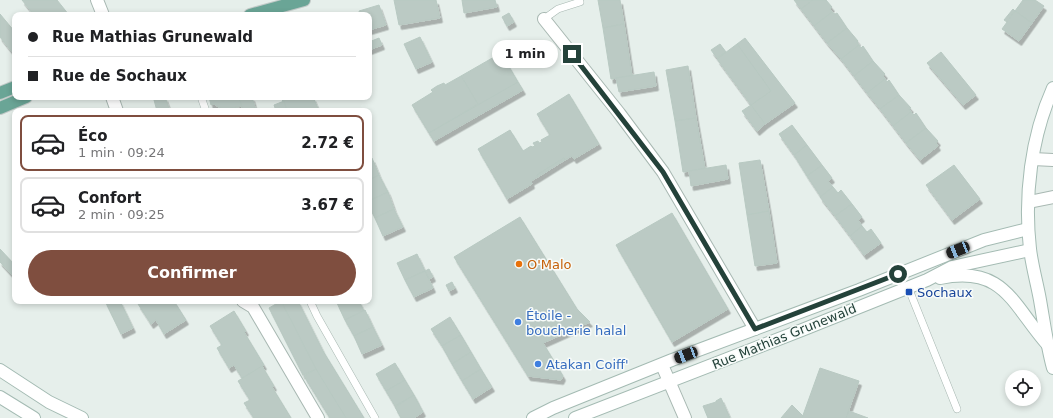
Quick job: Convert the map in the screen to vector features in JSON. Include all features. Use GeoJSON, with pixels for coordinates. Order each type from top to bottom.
{"type":"FeatureCollection","features":[{"type":"Feature","properties":{"kind":"main road"},"geometry":{"type":"LineString","coordinates":[[261,12],[304,0]]}},
{"type":"Feature","properties":{"kind":"main road"},"geometry":{"type":"LineString","coordinates":[[0,93],[12,88]]}},
{"type":"Feature","properties":{"kind":"main road"},"geometry":{"type":"LineString","coordinates":[[0,108],[19,100]]}},
{"type":"Feature","properties":{"kind":"street"},"geometry":{"type":"LineString","coordinates":[[97,0],[102,12]]}},
{"type":"Feature","properties":{"kind":"street"},"geometry":{"type":"LineString","coordinates":[[544,19],[619,113],[663,172],[755,329]]}},
{"type":"Feature","properties":{"kind":"street"},"geometry":{"type":"LineString","coordinates":[[1053,88],[1041,121],[1033,160],[1028,229],[1030,250],[1047,344],[1053,368]]}},
{"type":"Feature","properties":{"kind":"street"},"geometry":{"type":"LineString","coordinates":[[1033,160],[1053,160]]}},
{"type":"Feature","properties":{"kind":"street"},"geometry":{"type":"LineString","coordinates":[[1029,202],[1053,197]]}},
{"type":"Feature","properties":{"kind":"street","name":"Rue Mathias Grunewald"},"geometry":{"type":"LineString","coordinates":[[533,418],[553,408],[984,240],[1028,229]]}},
{"type":"Feature","properties":{"kind":"street","name":"Rue Mathias Grunewald"},"geometry":{"type":"LineString","coordinates":[[575,418],[927,280],[952,267],[1030,250]]}},
{"type":"Feature","properties":{"kind":"street","name":"Rue Mathias Grunewald"},"geometry":{"type":"LineString","coordinates":[[927,280],[953,275],[974,276],[990,281],[1013,298],[1034,329],[1047,344]]}},
{"type":"Feature","properties":{"kind":"street"},"geometry":{"type":"LineString","coordinates":[[248,304],[253,307],[318,418]]}},
{"type":"Feature","properties":{"kind":"street"},"geometry":{"type":"LineString","coordinates":[[662,365],[685,418]]}},
{"type":"Feature","properties":{"kind":"street"},"geometry":{"type":"LineString","coordinates":[[0,370],[49,402],[82,418]]}},
{"type":"Feature","properties":{"kind":"street"},"geometry":{"type":"LineString","coordinates":[[0,396],[34,418]]}},
{"type":"Feature","properties":{"kind":"lane"},"geometry":{"type":"LineString","coordinates":[[544,19],[558,9],[580,2]]}},
{"type":"Feature","properties":{"kind":"lane"},"geometry":{"type":"LineString","coordinates":[[908,287],[957,409]]}},
{"type":"Feature","properties":{"kind":"lane"},"geometry":{"type":"LineString","coordinates":[[311,304],[375,418]]}},
{"type":"Feature","properties":{"kind":"building"},"geometry":{"type":"Polygon","coordinates":[[[22,0],[57,0],[67,12],[32,12],[22,0]]]}},
{"type":"Feature","properties":{"kind":"building"},"geometry":{"type":"Polygon","coordinates":[[[394,0],[436,0],[440,18],[399,25],[394,0]]]}},
{"type":"Feature","properties":{"kind":"building"},"geometry":{"type":"Polygon","coordinates":[[[462,0],[495,0],[497,7],[464,13],[462,0]]]}},
{"type":"Feature","properties":{"kind":"building"},"geometry":{"type":"Polygon","coordinates":[[[598,0],[620,0],[624,24],[603,28],[598,0]]]}},
{"type":"Feature","properties":{"kind":"building"},"geometry":{"type":"Polygon","coordinates":[[[794,0],[813,0],[801,9],[794,0]]]}},
{"type":"Feature","properties":{"kind":"building"},"geometry":{"type":"Polygon","coordinates":[[[813,0],[826,0],[832,7],[830,9],[832,12],[814,26],[801,9],[813,0]]]}},
{"type":"Feature","properties":{"kind":"building"},"geometry":{"type":"Polygon","coordinates":[[[1023,0],[1035,0],[1044,6],[1032,23],[1015,11],[1023,0]]]}},
{"type":"Feature","properties":{"kind":"building"},"geometry":{"type":"Polygon","coordinates":[[[379,5],[386,25],[372,29],[372,12],[359,11],[379,5]]]}},
{"type":"Feature","properties":{"kind":"building"},"geometry":{"type":"Polygon","coordinates":[[[1013,9],[1015,11],[1007,22],[1004,20],[1013,9]]]}},
{"type":"Feature","properties":{"kind":"building"},"geometry":{"type":"Polygon","coordinates":[[[1015,11],[1032,23],[1019,41],[1002,29],[1015,11]]]}},
{"type":"Feature","properties":{"kind":"building"},"geometry":{"type":"Polygon","coordinates":[[[832,12],[835,14],[837,13],[847,28],[827,43],[814,26],[832,12]]]}},
{"type":"Feature","properties":{"kind":"building"},"geometry":{"type":"Polygon","coordinates":[[[509,13],[514,22],[507,26],[502,17],[509,13]]]}},
{"type":"Feature","properties":{"kind":"building"},"geometry":{"type":"Polygon","coordinates":[[[0,14],[12,28],[12,52],[0,37],[0,14]]]}},
{"type":"Feature","properties":{"kind":"building"},"geometry":{"type":"Polygon","coordinates":[[[624,24],[632,76],[611,79],[603,28],[624,24]]]}},
{"type":"Feature","properties":{"kind":"building"},"geometry":{"type":"Polygon","coordinates":[[[847,28],[858,41],[857,42],[859,45],[841,59],[827,43],[847,28]]]}},
{"type":"Feature","properties":{"kind":"building"},"geometry":{"type":"Polygon","coordinates":[[[420,37],[432,62],[416,69],[404,44],[420,37]]]}},
{"type":"Feature","properties":{"kind":"building"},"geometry":{"type":"Polygon","coordinates":[[[379,38],[382,45],[372,49],[372,41],[379,38]]]}},
{"type":"Feature","properties":{"kind":"building"},"geometry":{"type":"Polygon","coordinates":[[[745,38],[795,103],[765,124],[751,105],[771,91],[737,44],[745,38]]]}},
{"type":"Feature","properties":{"kind":"building"},"geometry":{"type":"Polygon","coordinates":[[[720,44],[726,52],[717,58],[711,50],[720,44]]]}},
{"type":"Feature","properties":{"kind":"building"},"geometry":{"type":"Polygon","coordinates":[[[737,44],[771,91],[751,105],[717,59],[737,44]]]}},
{"type":"Feature","properties":{"kind":"building"},"geometry":{"type":"Polygon","coordinates":[[[859,45],[861,48],[863,46],[873,61],[854,76],[841,59],[859,45]]]}},
{"type":"Feature","properties":{"kind":"building"},"geometry":{"type":"Polygon","coordinates":[[[941,52],[976,95],[963,105],[927,63],[941,52]]]}},
{"type":"Feature","properties":{"kind":"building"},"geometry":{"type":"Polygon","coordinates":[[[501,53],[518,82],[479,106],[461,76],[501,53]]]}},
{"type":"Feature","properties":{"kind":"building"},"geometry":{"type":"Polygon","coordinates":[[[873,61],[885,74],[883,76],[885,79],[867,93],[854,76],[873,61]]]}},
{"type":"Feature","properties":{"kind":"building"},"geometry":{"type":"Polygon","coordinates":[[[688,66],[696,118],[675,121],[666,70],[688,66]]]}},
{"type":"Feature","properties":{"kind":"building"},"geometry":{"type":"Polygon","coordinates":[[[654,72],[656,86],[619,92],[616,78],[654,72]]]}},
{"type":"Feature","properties":{"kind":"building"},"geometry":{"type":"Polygon","coordinates":[[[461,76],[478,104],[429,133],[412,105],[433,92],[431,90],[437,86],[444,83],[445,85],[461,76]]]}},
{"type":"Feature","properties":{"kind":"building"},"geometry":{"type":"Polygon","coordinates":[[[885,79],[887,82],[889,80],[899,95],[880,109],[867,93],[885,79]]]}},
{"type":"Feature","properties":{"kind":"building"},"geometry":{"type":"Polygon","coordinates":[[[518,82],[523,90],[434,141],[429,133],[518,82]]]}},
{"type":"Feature","properties":{"kind":"building"},"geometry":{"type":"Polygon","coordinates":[[[569,94],[599,144],[574,159],[572,156],[565,160],[564,158],[537,175],[538,177],[531,181],[532,184],[507,199],[478,149],[510,130],[523,151],[531,146],[535,146],[533,143],[538,141],[539,143],[542,142],[541,140],[550,135],[537,114],[569,94]]]}},
{"type":"Feature","properties":{"kind":"building"},"geometry":{"type":"Polygon","coordinates":[[[899,95],[911,108],[909,109],[911,112],[893,126],[880,109],[899,95]]]}},
{"type":"Feature","properties":{"kind":"building"},"geometry":{"type":"Polygon","coordinates":[[[154,100],[166,100],[169,108],[156,108],[154,100]]]}},
{"type":"Feature","properties":{"kind":"building"},"geometry":{"type":"Polygon","coordinates":[[[210,100],[240,100],[242,106],[220,108],[214,104],[211,105],[210,100]]]}},
{"type":"Feature","properties":{"kind":"building"},"geometry":{"type":"Polygon","coordinates":[[[240,100],[253,100],[255,108],[242,108],[240,100]]]}},
{"type":"Feature","properties":{"kind":"building"},"geometry":{"type":"Polygon","coordinates":[[[282,100],[314,100],[318,108],[286,108],[282,100]]]}},
{"type":"Feature","properties":{"kind":"building"},"geometry":{"type":"Polygon","coordinates":[[[284,101],[286,108],[275,108],[274,105],[284,101]]]}},
{"type":"Feature","properties":{"kind":"building"},"geometry":{"type":"Polygon","coordinates":[[[751,105],[765,124],[757,131],[742,111],[751,105]]]}},
{"type":"Feature","properties":{"kind":"building"},"geometry":{"type":"Polygon","coordinates":[[[911,112],[914,115],[916,113],[926,128],[906,143],[893,126],[911,112]]]}},
{"type":"Feature","properties":{"kind":"building"},"geometry":{"type":"Polygon","coordinates":[[[696,118],[705,169],[683,172],[675,121],[696,118]]]}},
{"type":"Feature","properties":{"kind":"building"},"geometry":{"type":"Polygon","coordinates":[[[792,125],[807,145],[794,155],[779,134],[792,125]]]}},
{"type":"Feature","properties":{"kind":"building"},"geometry":{"type":"Polygon","coordinates":[[[926,128],[938,141],[936,143],[938,146],[920,160],[906,143],[926,128]]]}},
{"type":"Feature","properties":{"kind":"building"},"geometry":{"type":"Polygon","coordinates":[[[807,145],[822,165],[807,176],[794,155],[807,145]]]}},
{"type":"Feature","properties":{"kind":"building"},"geometry":{"type":"Polygon","coordinates":[[[372,158],[379,175],[372,178],[372,158]]]}},
{"type":"Feature","properties":{"kind":"building"},"geometry":{"type":"Polygon","coordinates":[[[564,158],[565,160],[538,177],[537,175],[564,158]]]}},
{"type":"Feature","properties":{"kind":"building"},"geometry":{"type":"Polygon","coordinates":[[[760,160],[769,211],[747,215],[739,163],[760,160]]]}},
{"type":"Feature","properties":{"kind":"building"},"geometry":{"type":"Polygon","coordinates":[[[726,165],[728,179],[691,186],[689,171],[726,165]]]}},
{"type":"Feature","properties":{"kind":"building"},"geometry":{"type":"Polygon","coordinates":[[[822,165],[832,178],[828,181],[833,187],[821,197],[807,176],[822,165]]]}},
{"type":"Feature","properties":{"kind":"building"},"geometry":{"type":"Polygon","coordinates":[[[954,165],[980,199],[952,220],[926,185],[954,165]]]}},
{"type":"Feature","properties":{"kind":"building"},"geometry":{"type":"Polygon","coordinates":[[[379,175],[388,192],[372,200],[372,178],[379,175]]]}},
{"type":"Feature","properties":{"kind":"building"},"geometry":{"type":"Polygon","coordinates":[[[833,187],[838,193],[841,190],[852,204],[835,216],[820,197],[833,187]]]}},
{"type":"Feature","properties":{"kind":"building"},"geometry":{"type":"Polygon","coordinates":[[[388,192],[394,209],[375,218],[372,212],[372,200],[388,192]]]}},
{"type":"Feature","properties":{"kind":"building"},"geometry":{"type":"Polygon","coordinates":[[[852,204],[862,217],[858,220],[862,226],[850,236],[835,216],[852,204]]]}},
{"type":"Feature","properties":{"kind":"building"},"geometry":{"type":"Polygon","coordinates":[[[394,209],[403,227],[383,236],[375,218],[394,209]]]}},
{"type":"Feature","properties":{"kind":"building"},"geometry":{"type":"Polygon","coordinates":[[[769,211],[777,263],[755,266],[747,215],[769,211]]]}},
{"type":"Feature","properties":{"kind":"building"},"geometry":{"type":"Polygon","coordinates":[[[672,213],[728,309],[672,342],[616,245],[672,213]]]}},
{"type":"Feature","properties":{"kind":"building"},"geometry":{"type":"Polygon","coordinates":[[[520,217],[577,309],[590,322],[543,343],[563,376],[561,380],[528,376],[454,257],[520,217]]]}},
{"type":"Feature","properties":{"kind":"building"},"geometry":{"type":"Polygon","coordinates":[[[862,226],[867,232],[871,229],[881,243],[864,255],[850,236],[862,226]]]}},
{"type":"Feature","properties":{"kind":"building"},"geometry":{"type":"Polygon","coordinates":[[[0,249],[12,262],[12,275],[0,262],[0,249]]]}},
{"type":"Feature","properties":{"kind":"building"},"geometry":{"type":"Polygon","coordinates":[[[417,254],[425,271],[405,280],[397,263],[417,254]]]}},
{"type":"Feature","properties":{"kind":"building"},"geometry":{"type":"Polygon","coordinates":[[[429,269],[433,277],[429,279],[425,271],[429,269]]]}},
{"type":"Feature","properties":{"kind":"building"},"geometry":{"type":"Polygon","coordinates":[[[425,271],[433,288],[414,297],[405,280],[425,271]]]}},
{"type":"Feature","properties":{"kind":"building"},"geometry":{"type":"Polygon","coordinates":[[[452,282],[455,288],[449,291],[446,285],[452,282]]]}},
{"type":"Feature","properties":{"kind":"building"},"geometry":{"type":"Polygon","coordinates":[[[106,304],[121,304],[133,328],[121,334],[106,304]]]}},
{"type":"Feature","properties":{"kind":"building"},"geometry":{"type":"Polygon","coordinates":[[[138,304],[176,304],[186,320],[164,334],[156,320],[151,324],[138,304]]]}},
{"type":"Feature","properties":{"kind":"building"},"geometry":{"type":"Polygon","coordinates":[[[276,304],[283,304],[316,369],[303,375],[269,308],[276,304]]]}},
{"type":"Feature","properties":{"kind":"building"},"geometry":{"type":"Polygon","coordinates":[[[282,304],[300,304],[323,351],[364,418],[346,418],[310,360],[282,304]]]}},
{"type":"Feature","properties":{"kind":"building"},"geometry":{"type":"Polygon","coordinates":[[[337,304],[360,304],[364,311],[345,320],[337,304]]]}},
{"type":"Feature","properties":{"kind":"building"},"geometry":{"type":"Polygon","coordinates":[[[365,310],[373,327],[354,336],[345,320],[365,310]]]}},
{"type":"Feature","properties":{"kind":"building"},"geometry":{"type":"Polygon","coordinates":[[[234,311],[246,331],[244,332],[264,365],[242,378],[234,365],[229,368],[217,348],[222,345],[210,326],[234,311]]]}},
{"type":"Feature","properties":{"kind":"building"},"geometry":{"type":"Polygon","coordinates":[[[450,317],[461,335],[442,346],[431,329],[450,317]]]}},
{"type":"Feature","properties":{"kind":"building"},"geometry":{"type":"Polygon","coordinates":[[[373,327],[382,345],[362,354],[354,336],[373,327]]]}},
{"type":"Feature","properties":{"kind":"building"},"geometry":{"type":"Polygon","coordinates":[[[461,335],[471,352],[452,364],[442,346],[461,335]]]}},
{"type":"Feature","properties":{"kind":"building"},"geometry":{"type":"Polygon","coordinates":[[[471,352],[481,369],[462,381],[452,364],[471,352]]]}},
{"type":"Feature","properties":{"kind":"building"},"geometry":{"type":"Polygon","coordinates":[[[395,363],[405,380],[386,391],[376,374],[395,363]]]}},
{"type":"Feature","properties":{"kind":"building"},"geometry":{"type":"Polygon","coordinates":[[[262,366],[274,386],[272,387],[291,418],[254,418],[244,403],[250,400],[238,381],[262,366]]]}},
{"type":"Feature","properties":{"kind":"building"},"geometry":{"type":"Polygon","coordinates":[[[820,368],[859,381],[846,418],[802,418],[820,368]]]}},
{"type":"Feature","properties":{"kind":"building"},"geometry":{"type":"Polygon","coordinates":[[[316,369],[346,418],[330,418],[304,376],[316,369]]]}},
{"type":"Feature","properties":{"kind":"building"},"geometry":{"type":"Polygon","coordinates":[[[481,369],[492,387],[473,399],[462,381],[481,369]]]}},
{"type":"Feature","properties":{"kind":"building"},"geometry":{"type":"Polygon","coordinates":[[[405,380],[414,395],[395,406],[386,391],[405,380]]]}},
{"type":"Feature","properties":{"kind":"building"},"geometry":{"type":"Polygon","coordinates":[[[414,395],[423,412],[414,418],[401,418],[395,407],[414,395]]]}},
{"type":"Feature","properties":{"kind":"building"},"geometry":{"type":"Polygon","coordinates":[[[721,398],[730,418],[708,418],[703,406],[716,402],[721,398]]]}},
{"type":"Feature","properties":{"kind":"building"},"geometry":{"type":"Polygon","coordinates":[[[792,405],[803,416],[802,418],[781,418],[792,405]]]}},
{"type":"Feature","properties":{"kind":"building"},"geometry":{"type":"Polygon","coordinates":[[[849,411],[868,418],[846,418],[849,411]]]}},
{"type":"Feature","properties":{"kind":"place","name":"O'Malo"},"geometry":{"type":"Point","coordinates":[519,264]}},
{"type":"Feature","properties":{"kind":"place","name":"Sochaux"},"geometry":{"type":"Point","coordinates":[909,292]}},
{"type":"Feature","properties":{"kind":"place","name":"Étoile - boucherie halal"},"geometry":{"type":"Point","coordinates":[518,322]}},
{"type":"Feature","properties":{"kind":"place","name":"Atakan Coiff'"},"geometry":{"type":"Point","coordinates":[538,364]}},
{"type":"Feature","properties":{"kind":"route"},"geometry":{"type":"LineString","coordinates":[[572,54],[663,172],[755,329],[898,274]]}}]}
